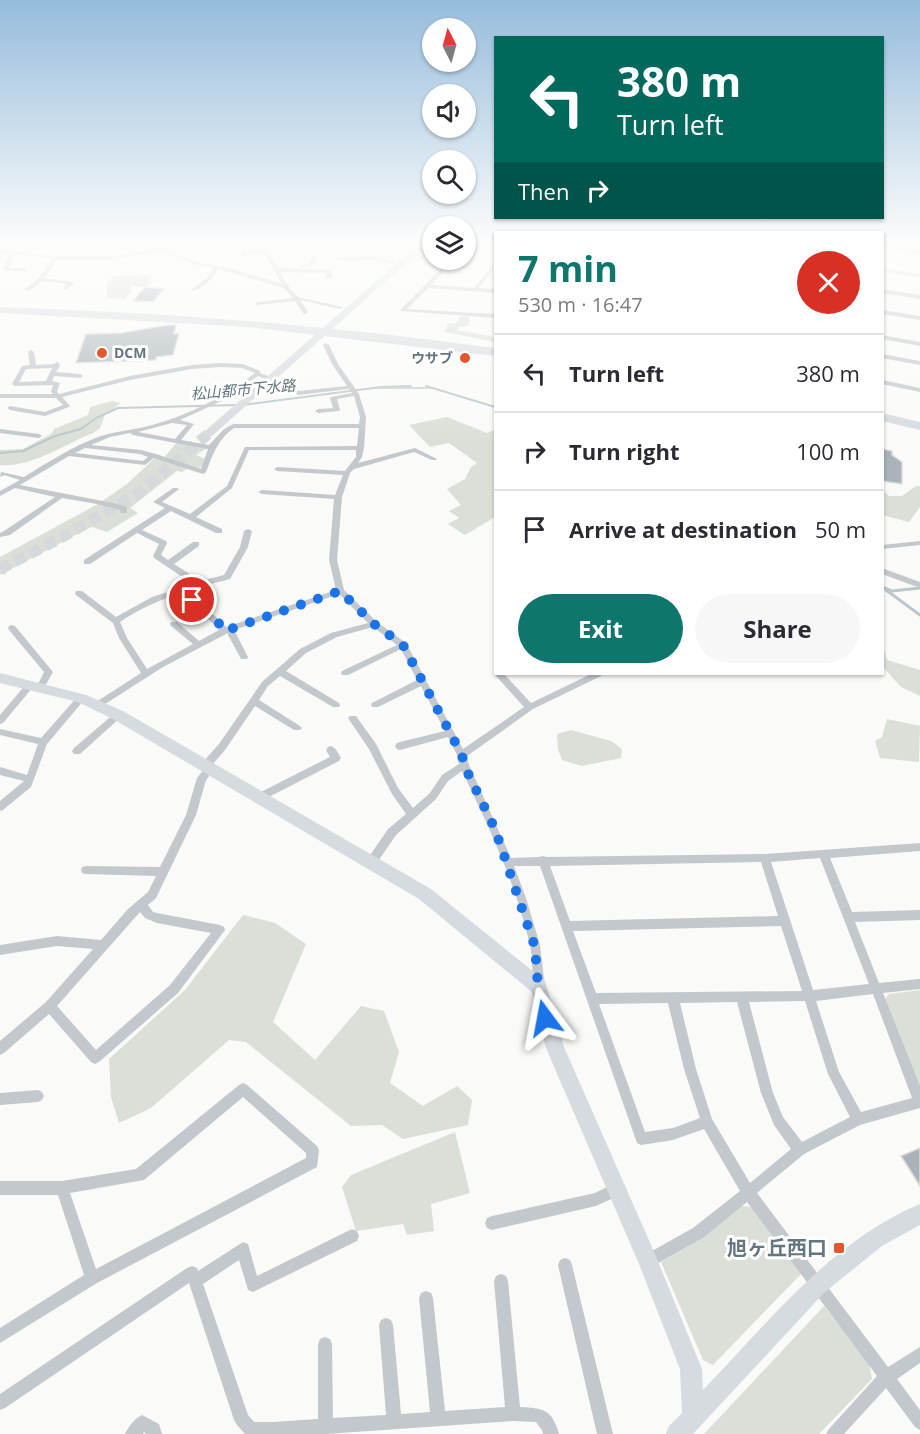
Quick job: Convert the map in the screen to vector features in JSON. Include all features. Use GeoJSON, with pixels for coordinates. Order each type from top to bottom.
{"type":"FeatureCollection","features":[{"type":"Feature","properties":{"kind":"highway"},"geometry":{"type":"LineString","coordinates":[[17,309],[324,327],[494,346]]}},
{"type":"Feature","properties":{"kind":"highway"},"geometry":{"type":"LineString","coordinates":[[324,327],[494,352]]}},
{"type":"Feature","properties":{"kind":"highway"},"geometry":{"type":"LineString","coordinates":[[884,417],[920,426]]}},
{"type":"Feature","properties":{"kind":"highway"},"geometry":{"type":"LineString","coordinates":[[884,423],[920,432]]}},
{"type":"Feature","properties":{"kind":"main road"},"geometry":{"type":"LineString","coordinates":[[324,327],[339,309]]}},
{"type":"Feature","properties":{"kind":"main road"},"geometry":{"type":"LineString","coordinates":[[204,433],[264,376],[345,309]]}},
{"type":"Feature","properties":{"kind":"street"},"geometry":{"type":"LineString","coordinates":[[404,309],[494,316]]}},
{"type":"Feature","properties":{"kind":"street"},"geometry":{"type":"LineString","coordinates":[[884,312],[920,318]]}},
{"type":"Feature","properties":{"kind":"street"},"geometry":{"type":"LineString","coordinates":[[884,337],[920,344]]}},
{"type":"Feature","properties":{"kind":"street"},"geometry":{"type":"LineString","coordinates":[[326,345],[335,364],[354,390],[363,417],[360,457],[350,470],[339,497],[333,560],[340,591],[374,624],[403,645],[450,733],[495,829],[535,947],[538,987],[555,1048],[648,1261],[691,1369],[692,1426]]}},
{"type":"Feature","properties":{"kind":"street"},"geometry":{"type":"LineString","coordinates":[[31,352],[33,366]]}},
{"type":"Feature","properties":{"kind":"street"},"geometry":{"type":"LineString","coordinates":[[884,356],[920,363]]}},
{"type":"Feature","properties":{"kind":"street"},"geometry":{"type":"LineString","coordinates":[[10,408],[45,414],[67,406],[54,392],[57,383],[15,384],[24,367],[57,365],[48,383]]}},
{"type":"Feature","properties":{"kind":"street"},"geometry":{"type":"LineString","coordinates":[[0,396],[58,396],[184,368],[244,365],[252,367],[264,376],[298,393],[354,390]]}},
{"type":"Feature","properties":{"kind":"street"},"geometry":{"type":"LineString","coordinates":[[53,374],[80,376]]}},
{"type":"Feature","properties":{"kind":"street"},"geometry":{"type":"LineString","coordinates":[[0,494],[84,446],[120,433],[173,421],[228,397],[264,376]]}},
{"type":"Feature","properties":{"kind":"street"},"geometry":{"type":"LineString","coordinates":[[884,382],[920,390]]}},
{"type":"Feature","properties":{"kind":"street"},"geometry":{"type":"LineString","coordinates":[[318,411],[337,410],[333,398],[354,390]]}},
{"type":"Feature","properties":{"kind":"street"},"geometry":{"type":"LineString","coordinates":[[173,421],[191,424],[177,441]]}},
{"type":"Feature","properties":{"kind":"street"},"geometry":{"type":"LineString","coordinates":[[84,446],[154,455],[203,472],[213,445],[227,428],[233,426],[363,426]]}},
{"type":"Feature","properties":{"kind":"street"},"geometry":{"type":"LineString","coordinates":[[0,431],[39,436]]}},
{"type":"Feature","properties":{"kind":"street"},"geometry":{"type":"LineString","coordinates":[[134,433],[210,447],[213,445]]}},
{"type":"Feature","properties":{"kind":"street"},"geometry":{"type":"LineString","coordinates":[[191,517],[230,488],[247,448],[361,448]]}},
{"type":"Feature","properties":{"kind":"street"},"geometry":{"type":"LineString","coordinates":[[277,469],[350,470],[415,450],[434,459]]}},
{"type":"Feature","properties":{"kind":"street"},"geometry":{"type":"LineString","coordinates":[[69,454],[145,464],[154,455]]}},
{"type":"Feature","properties":{"kind":"street"},"geometry":{"type":"LineString","coordinates":[[0,475],[3,473],[25,480]]}},
{"type":"Feature","properties":{"kind":"street"},"geometry":{"type":"LineString","coordinates":[[14,486],[38,494],[62,495],[109,503],[124,508],[124,511]]}},
{"type":"Feature","properties":{"kind":"street"},"geometry":{"type":"LineString","coordinates":[[175,489],[157,502],[219,531]]}},
{"type":"Feature","properties":{"kind":"street"},"geometry":{"type":"LineString","coordinates":[[262,492],[339,497]]}},
{"type":"Feature","properties":{"kind":"street"},"geometry":{"type":"LineString","coordinates":[[0,535],[8,533],[62,495]]}},
{"type":"Feature","properties":{"kind":"street"},"geometry":{"type":"LineString","coordinates":[[87,562],[171,508]]}},
{"type":"Feature","properties":{"kind":"street"},"geometry":{"type":"LineString","coordinates":[[138,531],[162,543],[157,556],[199,584]]}},
{"type":"Feature","properties":{"kind":"street"},"geometry":{"type":"LineString","coordinates":[[116,621],[164,595],[227,577],[244,548],[248,531]]}},
{"type":"Feature","properties":{"kind":"street"},"geometry":{"type":"LineString","coordinates":[[884,547],[920,543]]}},
{"type":"Feature","properties":{"kind":"street"},"geometry":{"type":"LineString","coordinates":[[168,564],[196,544]]}},
{"type":"Feature","properties":{"kind":"street"},"geometry":{"type":"LineString","coordinates":[[884,572],[920,585]]}},
{"type":"Feature","properties":{"kind":"street"},"geometry":{"type":"LineString","coordinates":[[99,704],[146,674],[227,630],[340,591]]}},
{"type":"Feature","properties":{"kind":"street"},"geometry":{"type":"LineString","coordinates":[[79,593],[116,621],[123,638],[146,674]]}},
{"type":"Feature","properties":{"kind":"street"},"geometry":{"type":"LineString","coordinates":[[192,600],[227,630],[244,657]]}},
{"type":"Feature","properties":{"kind":"street"},"geometry":{"type":"LineString","coordinates":[[174,624],[198,644]]}},
{"type":"Feature","properties":{"kind":"street"},"geometry":{"type":"LineString","coordinates":[[0,1049],[50,1006],[102,945],[152,895],[191,815],[207,767],[255,702],[265,684],[303,651],[322,639],[374,624]]}},
{"type":"Feature","properties":{"kind":"street"},"geometry":{"type":"LineString","coordinates":[[0,721],[49,672],[12,628]]}},
{"type":"Feature","properties":{"kind":"street"},"geometry":{"type":"LineString","coordinates":[[345,673],[403,645]]}},
{"type":"Feature","properties":{"kind":"street"},"geometry":{"type":"LineString","coordinates":[[281,672],[336,705]]}},
{"type":"Feature","properties":{"kind":"street"},"geometry":{"type":"LineString","coordinates":[[500,675],[530,707]]}},
{"type":"Feature","properties":{"kind":"street"},"geometry":{"type":"LineString","coordinates":[[370,864],[392,832],[433,796],[445,778],[463,760],[530,707],[594,675]]}},
{"type":"Feature","properties":{"kind":"street"},"geometry":{"type":"LineString","coordinates":[[0,678],[99,704],[447,910],[538,987]]}},
{"type":"Feature","properties":{"kind":"street"},"geometry":{"type":"LineString","coordinates":[[375,705],[423,681]]}},
{"type":"Feature","properties":{"kind":"street"},"geometry":{"type":"LineString","coordinates":[[0,807],[24,789],[43,742],[81,698]]}},
{"type":"Feature","properties":{"kind":"street"},"geometry":{"type":"LineString","coordinates":[[255,702],[297,728]]}},
{"type":"Feature","properties":{"kind":"street"},"geometry":{"type":"LineString","coordinates":[[77,751],[118,715]]}},
{"type":"Feature","properties":{"kind":"street"},"geometry":{"type":"LineString","coordinates":[[353,718],[373,747],[395,791],[412,814]]}},
{"type":"Feature","properties":{"kind":"street"},"geometry":{"type":"LineString","coordinates":[[0,732],[43,742]]}},
{"type":"Feature","properties":{"kind":"street"},"geometry":{"type":"LineString","coordinates":[[400,746],[450,733]]}},
{"type":"Feature","properties":{"kind":"street"},"geometry":{"type":"LineString","coordinates":[[258,798],[336,758],[331,750]]}},
{"type":"Feature","properties":{"kind":"street"},"geometry":{"type":"LineString","coordinates":[[0,771],[29,779]]}},
{"type":"Feature","properties":{"kind":"street"},"geometry":{"type":"LineString","coordinates":[[507,862],[765,858],[920,847]]}},
{"type":"Feature","properties":{"kind":"street"},"geometry":{"type":"LineString","coordinates":[[648,1261],[698,1233],[800,1150],[858,1119],[920,1102],[824,855]]}},
{"type":"Feature","properties":{"kind":"street"},"geometry":{"type":"LineString","coordinates":[[765,858],[834,1074],[858,1119]]}},
{"type":"Feature","properties":{"kind":"street"},"geometry":{"type":"LineString","coordinates":[[543,860],[641,1138],[673,1134],[707,1122]]}},
{"type":"Feature","properties":{"kind":"street"},"geometry":{"type":"LineString","coordinates":[[86,870],[164,872]]}},
{"type":"Feature","properties":{"kind":"street"},"geometry":{"type":"LineString","coordinates":[[50,1006],[94,1058],[174,989],[220,930],[157,918],[149,915],[141,904]]}},
{"type":"Feature","properties":{"kind":"street"},"geometry":{"type":"LineString","coordinates":[[850,917],[920,915]]}},
{"type":"Feature","properties":{"kind":"street"},"geometry":{"type":"LineString","coordinates":[[566,926],[784,921]]}},
{"type":"Feature","properties":{"kind":"street"},"geometry":{"type":"LineString","coordinates":[[0,950],[57,941],[102,945]]}},
{"type":"Feature","properties":{"kind":"street"},"geometry":{"type":"LineString","coordinates":[[592,999],[742,999],[808,996],[920,984]]}},
{"type":"Feature","properties":{"kind":"street"},"geometry":{"type":"LineString","coordinates":[[673,999],[690,1069],[707,1122],[748,1192],[920,1422]]}},
{"type":"Feature","properties":{"kind":"street"},"geometry":{"type":"LineString","coordinates":[[742,999],[766,1093],[778,1121],[800,1150]]}},
{"type":"Feature","properties":{"kind":"street"},"geometry":{"type":"LineString","coordinates":[[0,1188],[62,1188],[139,1175],[243,1089],[313,1150],[312,1162],[92,1278],[0,1336]]}},
{"type":"Feature","properties":{"kind":"street"},"geometry":{"type":"LineString","coordinates":[[0,1099],[38,1096]]}},
{"type":"Feature","properties":{"kind":"street"},"geometry":{"type":"LineString","coordinates":[[62,1188],[92,1278]]}},
{"type":"Feature","properties":{"kind":"street"},"geometry":{"type":"LineString","coordinates":[[492,1223],[596,1199],[617,1189]]}},
{"type":"Feature","properties":{"kind":"street"},"geometry":{"type":"LineString","coordinates":[[677,1434],[692,1426],[818,1285],[875,1239],[920,1214]]}},
{"type":"Feature","properties":{"kind":"street"},"geometry":{"type":"LineString","coordinates":[[195,1281],[243,1249],[253,1286],[352,1236]]}},
{"type":"Feature","properties":{"kind":"street"},"geometry":{"type":"LineString","coordinates":[[565,1265],[605,1434]]}},
{"type":"Feature","properties":{"kind":"street"},"geometry":{"type":"LineString","coordinates":[[0,1403],[192,1273],[242,1420],[251,1429],[326,1426],[355,1429],[394,1422],[513,1414],[539,1415],[549,1426],[550,1434]]}},
{"type":"Feature","properties":{"kind":"street"},"geometry":{"type":"LineString","coordinates":[[501,1281],[513,1414]]}},
{"type":"Feature","properties":{"kind":"street"},"geometry":{"type":"LineString","coordinates":[[426,1298],[438,1419]]}},
{"type":"Feature","properties":{"kind":"street"},"geometry":{"type":"LineString","coordinates":[[386,1324],[394,1422]]}},
{"type":"Feature","properties":{"kind":"street"},"geometry":{"type":"LineString","coordinates":[[325,1344],[326,1426]]}},
{"type":"Feature","properties":{"kind":"street"},"geometry":{"type":"LineString","coordinates":[[834,1434],[886,1377],[920,1354]]}},
{"type":"Feature","properties":{"kind":"street"},"geometry":{"type":"LineString","coordinates":[[133,1434],[142,1423],[154,1428],[154,1434]]}},
{"type":"Feature","properties":{"kind":"shaded area"},"geometry":{"type":"Polygon","coordinates":[[[461,316],[468,316],[470,320],[467,326],[459,327],[457,330],[494,337],[494,342],[445,332],[448,323],[455,324],[461,316]]]}},
{"type":"Feature","properties":{"kind":"shaded area"},"geometry":{"type":"Polygon","coordinates":[[[112,401],[121,403],[105,415],[100,428],[93,433],[36,459],[12,465],[0,465],[0,450],[23,449],[51,434],[54,429],[88,415],[90,407],[112,401]]]}},
{"type":"Feature","properties":{"kind":"shaded area"},"geometry":{"type":"Polygon","coordinates":[[[447,417],[487,433],[494,430],[494,518],[465,535],[448,524],[459,518],[449,511],[461,505],[447,489],[465,479],[471,467],[477,463],[449,443],[430,447],[409,425],[447,417]]]}},
{"type":"Feature","properties":{"kind":"shaded area"},"geometry":{"type":"Polygon","coordinates":[[[177,442],[207,448],[196,455],[205,459],[203,466],[198,468],[191,466],[182,472],[177,471],[130,508],[138,513],[107,532],[92,527],[87,529],[0,575],[0,557],[98,504],[127,484],[156,457],[163,459],[177,442]]]}},
{"type":"Feature","properties":{"kind":"shaded area"},"geometry":{"type":"Polygon","coordinates":[[[916,486],[920,486],[920,507],[909,522],[884,516],[884,491],[889,496],[902,496],[916,486]]]}},
{"type":"Feature","properties":{"kind":"shaded area"},"geometry":{"type":"Polygon","coordinates":[[[884,650],[887,660],[920,670],[920,696],[901,687],[884,668],[884,650]]]}},
{"type":"Feature","properties":{"kind":"shaded area"},"geometry":{"type":"Polygon","coordinates":[[[887,719],[920,726],[919,762],[880,758],[875,741],[882,737],[887,719]]]}},
{"type":"Feature","properties":{"kind":"shaded area"},"geometry":{"type":"Polygon","coordinates":[[[571,730],[611,741],[622,749],[621,758],[582,766],[562,760],[558,749],[557,734],[571,730]]]}},
{"type":"Feature","properties":{"kind":"shaded area"},"geometry":{"type":"Polygon","coordinates":[[[243,915],[275,923],[306,944],[273,1022],[315,1060],[361,1006],[384,1011],[399,1052],[390,1083],[423,1106],[457,1086],[472,1100],[468,1125],[403,1139],[382,1125],[351,1126],[246,1042],[229,1040],[151,1108],[119,1123],[111,1097],[109,1059],[185,990],[243,915]]]}},
{"type":"Feature","properties":{"kind":"shaded area"},"geometry":{"type":"Polygon","coordinates":[[[920,990],[920,1088],[884,1001],[889,994],[920,990]]]}},
{"type":"Feature","properties":{"kind":"shaded area"},"geometry":{"type":"Polygon","coordinates":[[[455,1132],[470,1193],[431,1204],[434,1231],[407,1235],[403,1224],[356,1231],[342,1187],[351,1175],[455,1132]]]}},
{"type":"Feature","properties":{"kind":"shaded area"},"geometry":{"type":"Polygon","coordinates":[[[742,1206],[754,1207],[801,1274],[713,1365],[703,1360],[661,1262],[698,1241],[742,1206]]]}},
{"type":"Feature","properties":{"kind":"shaded area"},"geometry":{"type":"Polygon","coordinates":[[[824,1306],[869,1363],[872,1379],[819,1434],[704,1434],[824,1306]]]}},
{"type":"Feature","properties":{"kind":"building"},"geometry":{"type":"Polygon","coordinates":[[[176,325],[174,334],[179,333],[173,355],[156,357],[156,360],[76,363],[86,334],[121,333],[176,325]]]}},
{"type":"Feature","properties":{"kind":"building"},"geometry":{"type":"Polygon","coordinates":[[[884,449],[892,451],[892,455],[902,462],[902,484],[884,481],[884,449]]]}},
{"type":"Feature","properties":{"kind":"building"},"geometry":{"type":"Polygon","coordinates":[[[920,1148],[920,1186],[901,1156],[920,1148]]]}},
{"type":"Feature","properties":{"kind":"waterway","name":"松山都市下水路"},"geometry":{"type":"LineString","coordinates":[[243,405],[381,387],[411,386]]}},
{"type":"Feature","properties":{"kind":"waterway","name":"松山都市下水路"},"geometry":{"type":"LineString","coordinates":[[426,386],[494,407]]}},
{"type":"Feature","properties":{"kind":"waterway","name":"松山都市下水路"},"geometry":{"type":"LineString","coordinates":[[375,388],[431,388]]}},
{"type":"Feature","properties":{"kind":"waterway","name":"松山都市下水路"},"geometry":{"type":"LineString","coordinates":[[0,453],[23,451],[55,436],[81,429],[96,418],[118,408],[237,405]]}},
{"type":"Feature","properties":{"kind":"waterway","name":"松山都市下水路"},"geometry":{"type":"LineString","coordinates":[[884,588],[892,591],[920,588]]}},
{"type":"Feature","properties":{"kind":"waterway"},"geometry":{"type":"LineString","coordinates":[[886,590],[920,615]]}},
{"type":"Feature","properties":{"kind":"tunnel"},"geometry":{"type":"LineString","coordinates":[[3,567],[0,569],[61,538],[140,492],[208,434]]}},
{"type":"Feature","properties":{"kind":"place","name":"DCM"},"geometry":{"type":"Point","coordinates":[102,353]}},
{"type":"Feature","properties":{"kind":"place","name":"ウサブ"},"geometry":{"type":"Point","coordinates":[465,358]}},
{"type":"Feature","properties":{"kind":"place","name":"旭ヶ丘西口"},"geometry":{"type":"Point","coordinates":[839,1248]}},
{"type":"Feature","properties":{"kind":"route"},"geometry":{"type":"LineString","coordinates":[[192,600],[212,615],[225,631],[340,591],[374,624],[403,645],[462,755],[464,765],[495,829],[535,947],[538,987],[545,1018]]}}]}
